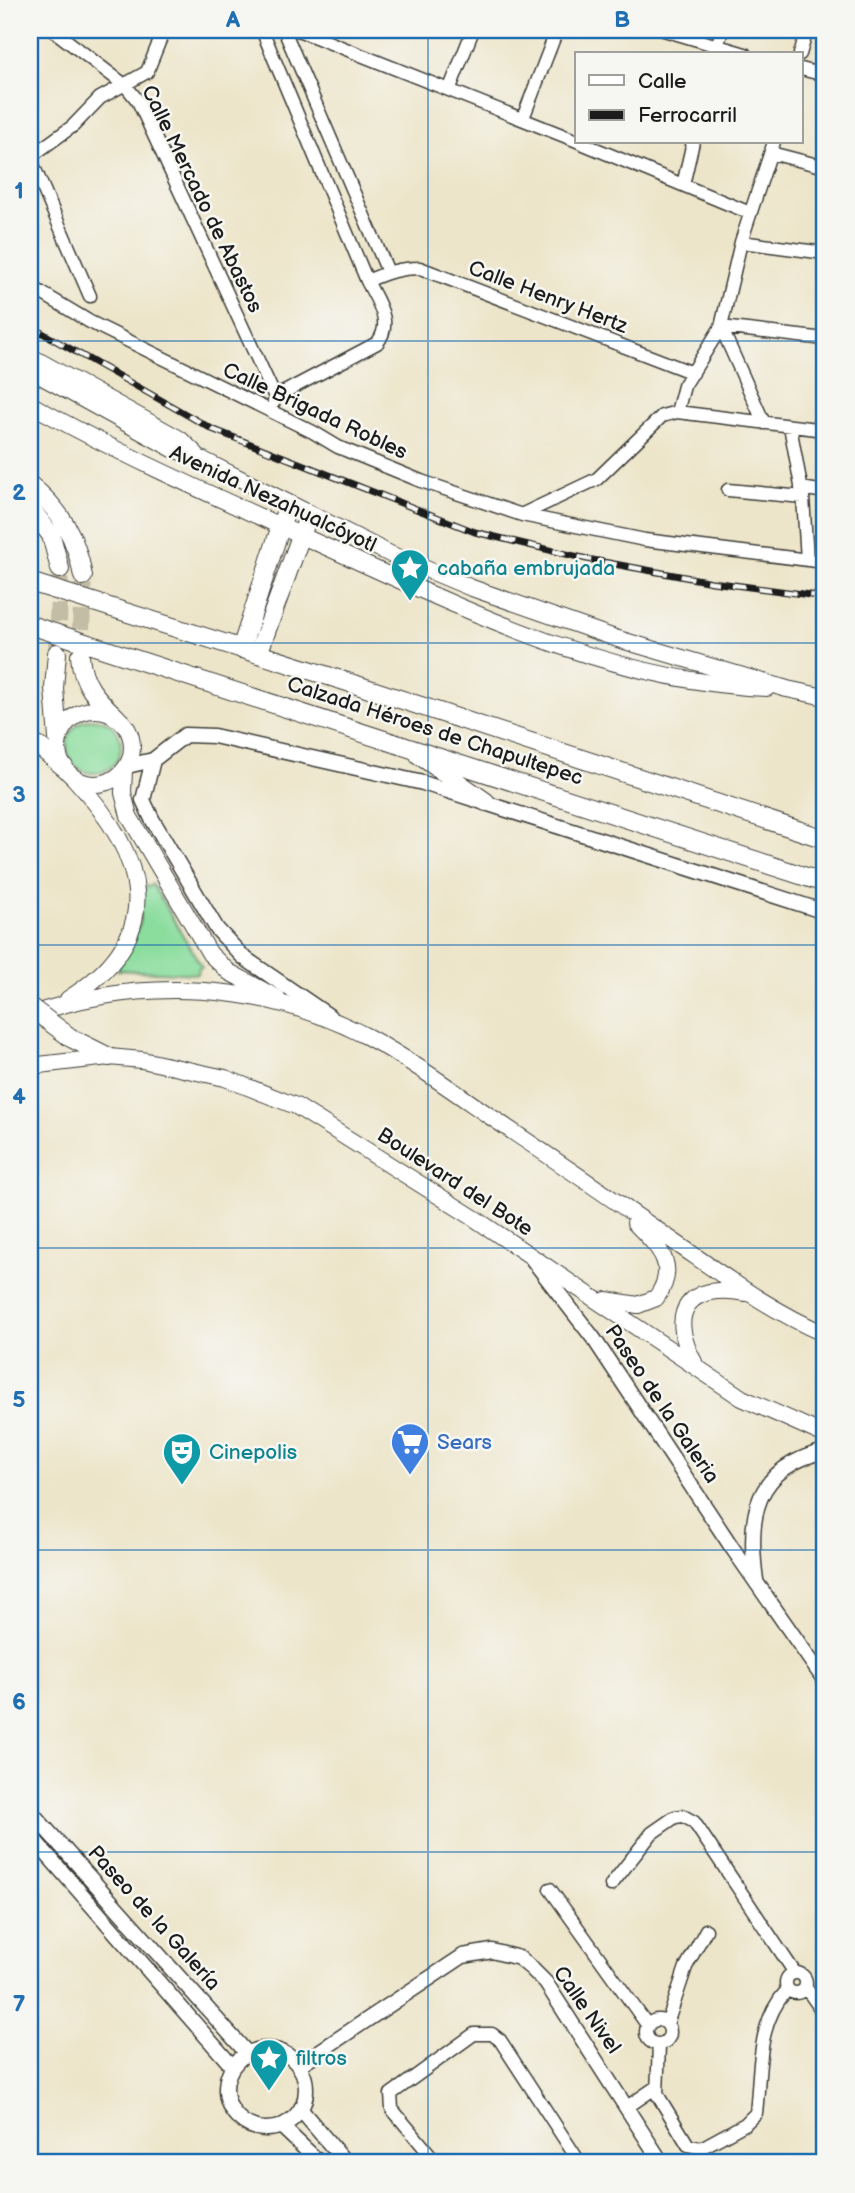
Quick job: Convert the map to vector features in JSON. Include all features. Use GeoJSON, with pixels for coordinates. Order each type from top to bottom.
{"type":"FeatureCollection","features":[{"type":"Feature","properties":{"kind":"main road","name":"Avenida Nezahualcóyotl"},"geometry":{"type":"LineString","coordinates":[[30,356],[180,439],[203,460]]}},
{"type":"Feature","properties":{"kind":"main road","name":"Avenida Nezahualcóyotl"},"geometry":{"type":"LineString","coordinates":[[30,370],[173,449],[203,460],[288,504],[428,570],[559,620],[788,689],[825,697]]}},
{"type":"Feature","properties":{"kind":"main road","name":"Avenida Nezahualcóyotl"},"geometry":{"type":"LineString","coordinates":[[30,404],[279,527],[461,608],[562,647],[706,682],[733,687],[788,689]]}},
{"type":"Feature","properties":{"kind":"main road"},"geometry":{"type":"LineString","coordinates":[[229,503],[240,479]]}},
{"type":"Feature","properties":{"kind":"main road"},"geometry":{"type":"LineString","coordinates":[[30,485],[55,508],[68,527],[83,576]]}},
{"type":"Feature","properties":{"kind":"main road"},"geometry":{"type":"LineString","coordinates":[[249,652],[279,527],[288,504]]}},
{"type":"Feature","properties":{"kind":"main road"},"geometry":{"type":"LineString","coordinates":[[30,508],[51,535],[60,569]]}},
{"type":"Feature","properties":{"kind":"main road"},"geometry":{"type":"LineString","coordinates":[[249,652],[309,514]]}},
{"type":"Feature","properties":{"kind":"main road","name":"Calzada Héroes de Chapultepec"},"geometry":{"type":"LineString","coordinates":[[30,582],[825,839]]}},
{"type":"Feature","properties":{"kind":"main road","name":"Calzada Héroes de Chapultepec"},"geometry":{"type":"LineString","coordinates":[[30,625],[825,883]]}},
{"type":"Feature","properties":{"kind":"main road"},"geometry":{"type":"LineString","coordinates":[[57,653],[54,688],[57,749],[69,773],[101,783],[125,768]]}},
{"type":"Feature","properties":{"kind":"main road"},"geometry":{"type":"LineString","coordinates":[[80,656],[81,676],[95,697],[126,727],[131,739],[123,793],[129,816],[210,954],[229,972],[301,1010]]}},
{"type":"Feature","properties":{"kind":"main road"},"geometry":{"type":"LineString","coordinates":[[58,739],[71,718],[81,712],[105,711],[116,717]]}},
{"type":"Feature","properties":{"kind":"main road"},"geometry":{"type":"LineString","coordinates":[[30,744],[40,747],[99,805],[134,870],[137,901],[132,928],[120,952],[87,985],[56,1005]]}},
{"type":"Feature","properties":{"kind":"main road"},"geometry":{"type":"LineString","coordinates":[[402,744],[486,802]]}},
{"type":"Feature","properties":{"kind":"main road"},"geometry":{"type":"LineString","coordinates":[[30,1015],[56,1005],[139,989],[190,989],[235,994],[301,1010],[338,1023],[403,1058],[751,1295],[825,1334]]}},
{"type":"Feature","properties":{"kind":"main road"},"geometry":{"type":"LineString","coordinates":[[30,1007],[71,1038],[109,1057]]}},
{"type":"Feature","properties":{"kind":"main road","name":"Boulevard del Bote"},"geometry":{"type":"LineString","coordinates":[[30,1066],[109,1057],[180,1066],[265,1092],[296,1106],[528,1254],[743,1398],[825,1435]]}},
{"type":"Feature","properties":{"kind":"main road"},"geometry":{"type":"LineString","coordinates":[[593,1297],[638,1305],[656,1298],[667,1280],[661,1250],[609,1197]]}},
{"type":"Feature","properties":{"kind":"main road"},"geometry":{"type":"LineString","coordinates":[[696,1365],[683,1341],[681,1325],[688,1304],[702,1292],[716,1289],[751,1295]]}},
{"type":"Feature","properties":{"kind":"street","name":"Calle Mercado de Abastos"},"geometry":{"type":"LineString","coordinates":[[53,30],[126,86],[138,101],[275,397]]}},
{"type":"Feature","properties":{"kind":"street"},"geometry":{"type":"LineString","coordinates":[[90,296],[30,157],[73,127],[100,98],[147,72],[164,30]]}},
{"type":"Feature","properties":{"kind":"street"},"geometry":{"type":"LineString","coordinates":[[262,30],[385,319],[380,339],[361,353],[275,397],[273,413]]}},
{"type":"Feature","properties":{"kind":"street"},"geometry":{"type":"LineString","coordinates":[[284,30],[388,272]]}},
{"type":"Feature","properties":{"kind":"street"},"geometry":{"type":"LineString","coordinates":[[298,30],[575,140]]}},
{"type":"Feature","properties":{"kind":"street"},"geometry":{"type":"LineString","coordinates":[[450,88],[473,30]]}},
{"type":"Feature","properties":{"kind":"street"},"geometry":{"type":"LineString","coordinates":[[523,118],[557,30]]}},
{"type":"Feature","properties":{"kind":"street"},"geometry":{"type":"LineString","coordinates":[[664,30],[716,51],[722,30]]}},
{"type":"Feature","properties":{"kind":"street"},"geometry":{"type":"LineString","coordinates":[[801,52],[807,30]]}},
{"type":"Feature","properties":{"kind":"street"},"geometry":{"type":"LineString","coordinates":[[802,69],[825,75]]}},
{"type":"Feature","properties":{"kind":"street"},"geometry":{"type":"LineString","coordinates":[[585,144],[750,214]]}},
{"type":"Feature","properties":{"kind":"street"},"geometry":{"type":"LineString","coordinates":[[682,186],[693,144]]}},
{"type":"Feature","properties":{"kind":"street"},"geometry":{"type":"LineString","coordinates":[[677,412],[684,386],[720,327],[741,242],[772,147],[825,167]]}},
{"type":"Feature","properties":{"kind":"street"},"geometry":{"type":"LineString","coordinates":[[741,242],[825,253]]}},
{"type":"Feature","properties":{"kind":"street","name":"Calle Henry Hertz"},"geometry":{"type":"LineString","coordinates":[[367,281],[388,272],[420,268],[693,373]]}},
{"type":"Feature","properties":{"kind":"street","name":"Calle Brigada Robles"},"geometry":{"type":"LineString","coordinates":[[30,286],[160,359],[338,447],[385,467],[522,515],[645,540],[825,562]]}},
{"type":"Feature","properties":{"kind":"street"},"geometry":{"type":"LineString","coordinates":[[720,327],[825,339]]}},
{"type":"Feature","properties":{"kind":"street"},"geometry":{"type":"LineString","coordinates":[[720,327],[764,423]]}},
{"type":"Feature","properties":{"kind":"street"},"geometry":{"type":"LineString","coordinates":[[522,515],[597,479],[662,416],[677,412],[825,430]]}},
{"type":"Feature","properties":{"kind":"street"},"geometry":{"type":"LineString","coordinates":[[790,426],[802,493],[807,560]]}},
{"type":"Feature","properties":{"kind":"street"},"geometry":{"type":"LineString","coordinates":[[728,490],[825,492]]}},
{"type":"Feature","properties":{"kind":"street"},"geometry":{"type":"LineString","coordinates":[[125,768],[153,760],[186,735],[214,736],[423,783],[825,912]]}},
{"type":"Feature","properties":{"kind":"street"},"geometry":{"type":"LineString","coordinates":[[153,760],[143,800],[217,929],[243,957],[338,1023]]}},
{"type":"Feature","properties":{"kind":"street","name":"Paseo de la Galeria"},"geometry":{"type":"LineString","coordinates":[[528,1254],[594,1339],[756,1582]]}},
{"type":"Feature","properties":{"kind":"street"},"geometry":{"type":"LineString","coordinates":[[825,1451],[806,1456],[782,1470],[766,1484],[752,1527],[756,1582],[825,1681]]}},
{"type":"Feature","properties":{"kind":"street","name":"Paseo de la Galería"},"geometry":{"type":"LineString","coordinates":[[30,1811],[247,2053]]}},
{"type":"Feature","properties":{"kind":"street"},"geometry":{"type":"LineString","coordinates":[[611,1885],[652,1833],[675,1817],[688,1818],[795,1973],[805,1977],[806,1988],[825,2015]]}},
{"type":"Feature","properties":{"kind":"street","name":"Paseo de la Galería"},"geometry":{"type":"LineString","coordinates":[[30,1835],[232,2066]]}},
{"type":"Feature","properties":{"kind":"street"},"geometry":{"type":"LineString","coordinates":[[550,1889],[648,2026],[648,2039],[659,2045]]}},
{"type":"Feature","properties":{"kind":"street"},"geometry":{"type":"LineString","coordinates":[[659,2045],[669,2039],[667,2024],[686,1967],[706,1930]]}},
{"type":"Feature","properties":{"kind":"street","name":"Calle Nivel"},"geometry":{"type":"LineString","coordinates":[[299,2065],[463,1956],[492,1951],[519,1958],[546,1983],[662,2163]]}},
{"type":"Feature","properties":{"kind":"street"},"geometry":{"type":"LineString","coordinates":[[659,2045],[655,2088],[660,2102],[694,2149],[701,2148],[752,2119],[757,2105],[760,2053],[768,2024],[774,2007],[787,1990],[786,1979],[795,1973]]}},
{"type":"Feature","properties":{"kind":"street"},"geometry":{"type":"LineString","coordinates":[[787,1990],[797,1994],[806,1988]]}},
{"type":"Feature","properties":{"kind":"street"},"geometry":{"type":"LineString","coordinates":[[648,2026],[657,2020],[667,2024]]}},
{"type":"Feature","properties":{"kind":"street"},"geometry":{"type":"LineString","coordinates":[[437,2163],[391,2109],[391,2094],[474,2034],[483,2033],[500,2040],[580,2163]]}},
{"type":"Feature","properties":{"kind":"street"},"geometry":{"type":"LineString","coordinates":[[269,2048],[291,2056],[299,2065],[306,2079],[306,2095],[301,2110],[281,2126],[256,2128],[235,2114],[225,2091],[232,2066],[247,2053],[269,2048]]}},
{"type":"Feature","properties":{"kind":"street"},"geometry":{"type":"LineString","coordinates":[[626,2107],[655,2088]]}},
{"type":"Feature","properties":{"kind":"street"},"geometry":{"type":"LineString","coordinates":[[301,2110],[346,2163]]}},
{"type":"Feature","properties":{"kind":"street"},"geometry":{"type":"LineString","coordinates":[[281,2126],[320,2163]]}},
{"type":"Feature","properties":{"kind":"green space"},"geometry":{"type":"Polygon","coordinates":[[[94,719],[113,727],[121,746],[113,765],[94,773],[75,765],[67,746],[75,727],[94,719]]]}},
{"type":"Feature","properties":{"kind":"green space"},"geometry":{"type":"Polygon","coordinates":[[[152,884],[202,967],[198,969],[198,974],[117,970],[140,924],[143,885],[149,887],[152,884]]]}},
{"type":"Feature","properties":{"kind":"tunnel"},"geometry":{"type":"LineString","coordinates":[[57,649],[60,569]]}},
{"type":"Feature","properties":{"kind":"tunnel"},"geometry":{"type":"LineString","coordinates":[[80,656],[83,576]]}},
{"type":"Feature","properties":{"kind":"railway"},"geometry":{"type":"LineString","coordinates":[[30,326],[212,429],[475,532],[587,559],[712,582],[825,597]]}},
{"type":"Feature","properties":{"kind":"place","name":"cabaña embrujada"},"geometry":{"type":"Point","coordinates":[410,602]}},
{"type":"Feature","properties":{"kind":"place","name":"Sears"},"geometry":{"type":"Point","coordinates":[410,1476]}},
{"type":"Feature","properties":{"kind":"place","name":"Cinepolis"},"geometry":{"type":"Point","coordinates":[182,1486]}},
{"type":"Feature","properties":{"kind":"place","name":"filtros"},"geometry":{"type":"Point","coordinates":[269,2092]}}]}
